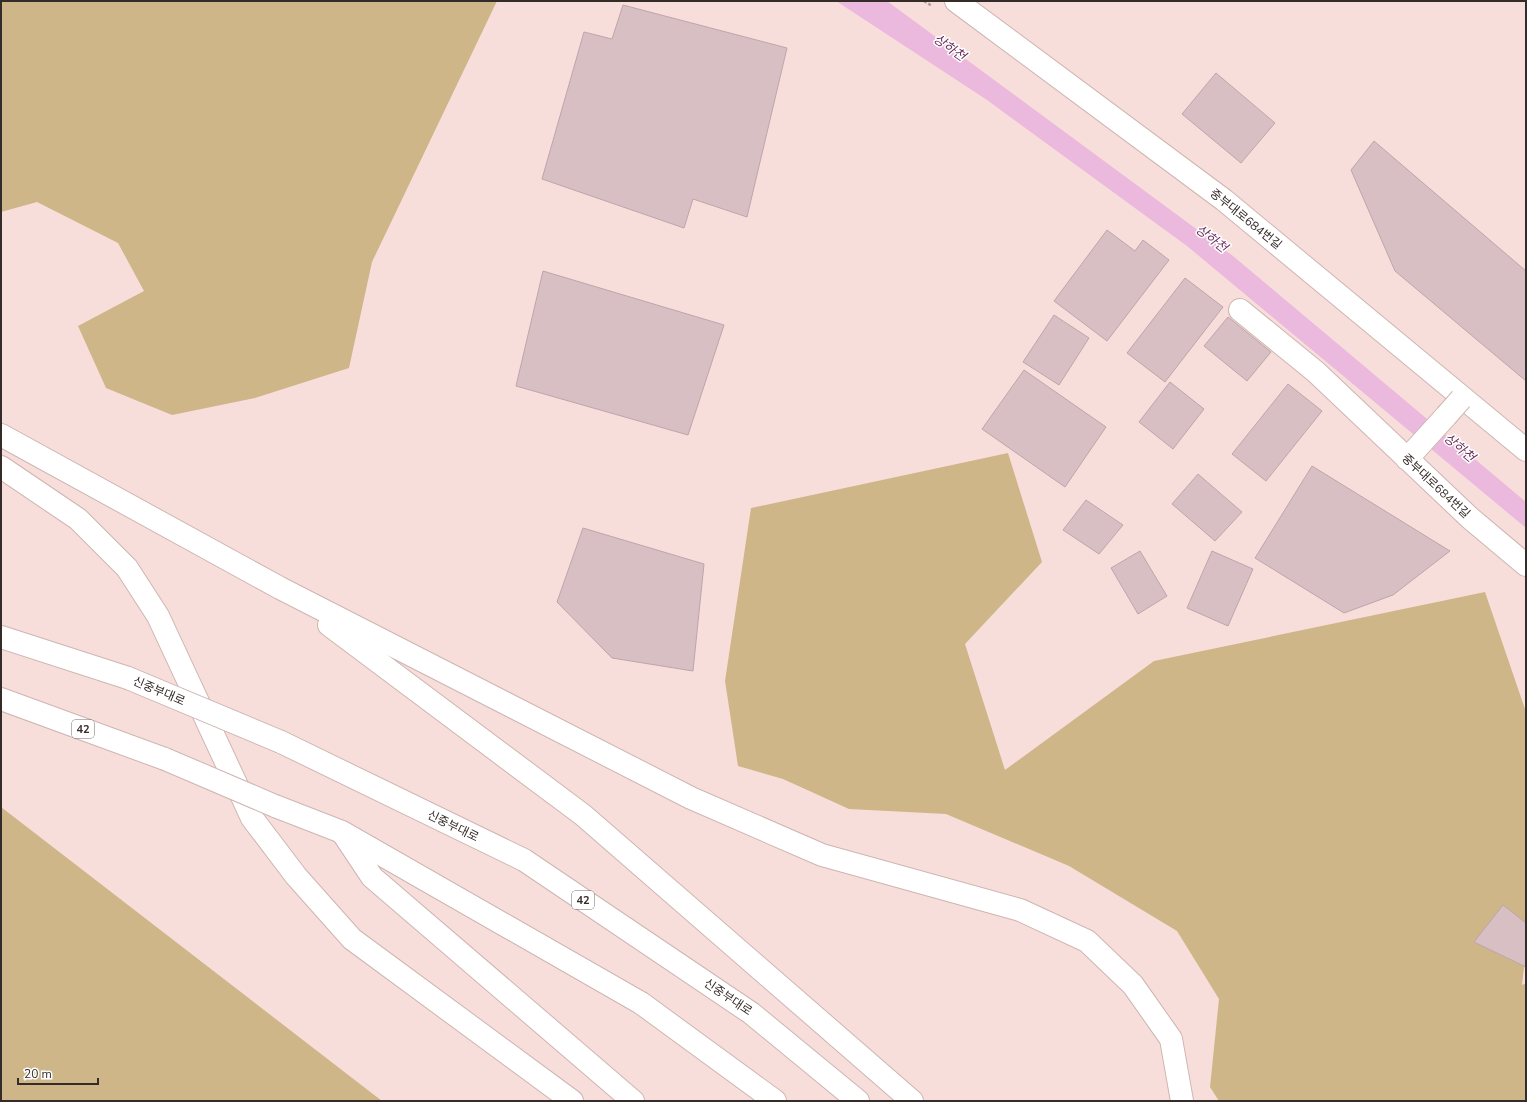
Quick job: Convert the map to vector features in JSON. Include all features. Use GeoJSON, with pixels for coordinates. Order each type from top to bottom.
{"type":"FeatureCollection","features":[{"type":"Feature","properties":{"kind":"main road","name":"중부대로684번길"},"geometry":{"type":"LineString","coordinates":[[956,1],[1224,200],[1526,450]]}},
{"type":"Feature","properties":{"kind":"main road","name":"중부대로684번길"},"geometry":{"type":"LineString","coordinates":[[1240,310],[1316,372],[1470,518],[1526,566]]}},
{"type":"Feature","properties":{"kind":"main road"},"geometry":{"type":"LineString","coordinates":[[1407,459],[1462,398]]}},
{"type":"Feature","properties":{"kind":"main road"},"geometry":{"type":"LineString","coordinates":[[1,435],[280,588],[691,798],[822,854],[1020,910],[1088,941],[1133,985],[1171,1039],[1182,1101]]}},
{"type":"Feature","properties":{"kind":"main road"},"geometry":{"type":"LineString","coordinates":[[1,467],[78,519],[127,568],[158,616],[252,818],[296,876],[352,939],[572,1101]]}},
{"type":"Feature","properties":{"kind":"main road"},"geometry":{"type":"LineString","coordinates":[[280,588],[583,816],[912,1101]]}},
{"type":"Feature","properties":{"kind":"main road","name":"신중부대로"},"geometry":{"type":"LineString","coordinates":[[1,637],[128,678],[281,742],[524,860],[750,1013],[858,1101]]}},
{"type":"Feature","properties":{"kind":"main road","name":"42"},"geometry":{"type":"LineString","coordinates":[[1,699],[164,759],[275,806],[342,832],[641,1003],[775,1101]]}},
{"type":"Feature","properties":{"kind":"main road"},"geometry":{"type":"LineString","coordinates":[[342,832],[372,877],[633,1101]]}},
{"type":"Feature","properties":{"kind":"shaded area"},"geometry":{"type":"Polygon","coordinates":[[[1,1],[497,1],[372,262],[349,368],[255,398],[172,415],[106,388],[78,326],[144,291],[118,243],[37,202],[1,212],[1,1]]]}},
{"type":"Feature","properties":{"kind":"shaded area"},"geometry":{"type":"Polygon","coordinates":[[[1008,453],[1042,562],[965,644],[1005,770],[1154,661],[1485,592],[1526,712],[1526,951],[1522,985],[1526,983],[1526,1101],[1219,1101],[1210,1087],[1219,999],[1177,931],[1069,866],[946,814],[849,809],[783,779],[738,766],[725,681],[751,508],[1008,453]]]}},
{"type":"Feature","properties":{"kind":"shaded area"},"geometry":{"type":"Polygon","coordinates":[[[1,807],[382,1101],[1,1101],[1,807]]]}},
{"type":"Feature","properties":{"kind":"water","name":"상하천"},"geometry":{"type":"Polygon","coordinates":[[[836,1],[887,1],[1233,256],[1526,502],[1526,528],[1187,246],[987,100],[836,1]]]}},
{"type":"Feature","properties":{"kind":"building"},"geometry":{"type":"Polygon","coordinates":[[[623,5],[787,48],[747,217],[693,199],[684,228],[542,179],[584,32],[612,39],[623,5]]]}},
{"type":"Feature","properties":{"kind":"building"},"geometry":{"type":"Polygon","coordinates":[[[1216,73],[1275,123],[1241,163],[1182,114],[1216,73]]]}},
{"type":"Feature","properties":{"kind":"building"},"geometry":{"type":"Polygon","coordinates":[[[1374,141],[1526,271],[1526,381],[1395,271],[1351,170],[1374,141]]]}},
{"type":"Feature","properties":{"kind":"building"},"geometry":{"type":"Polygon","coordinates":[[[1107,230],[1135,251],[1143,240],[1169,260],[1107,341],[1054,301],[1107,230]]]}},
{"type":"Feature","properties":{"kind":"building"},"geometry":{"type":"Polygon","coordinates":[[[543,271],[724,325],[688,435],[516,386],[543,271]]]}},
{"type":"Feature","properties":{"kind":"building"},"geometry":{"type":"Polygon","coordinates":[[[1185,278],[1223,307],[1165,382],[1127,353],[1185,278]]]}},
{"type":"Feature","properties":{"kind":"building"},"geometry":{"type":"Polygon","coordinates":[[[1054,315],[1089,338],[1059,385],[1023,362],[1054,315]]]}},
{"type":"Feature","properties":{"kind":"building"},"geometry":{"type":"Polygon","coordinates":[[[1228,317],[1271,352],[1247,381],[1204,346],[1228,317]]]}},
{"type":"Feature","properties":{"kind":"building"},"geometry":{"type":"Polygon","coordinates":[[[1024,370],[1106,427],[1065,487],[982,429],[1024,370]]]}},
{"type":"Feature","properties":{"kind":"building"},"geometry":{"type":"Polygon","coordinates":[[[1170,382],[1204,409],[1173,449],[1139,422],[1170,382]]]}},
{"type":"Feature","properties":{"kind":"building"},"geometry":{"type":"Polygon","coordinates":[[[1288,384],[1322,411],[1266,481],[1232,454],[1288,384]]]}},
{"type":"Feature","properties":{"kind":"building"},"geometry":{"type":"Polygon","coordinates":[[[1312,466],[1450,551],[1393,595],[1344,613],[1255,558],[1312,466]]]}},
{"type":"Feature","properties":{"kind":"building"},"geometry":{"type":"Polygon","coordinates":[[[1198,474],[1242,512],[1215,541],[1172,504],[1198,474]]]}},
{"type":"Feature","properties":{"kind":"building"},"geometry":{"type":"Polygon","coordinates":[[[1086,500],[1123,525],[1099,554],[1063,530],[1086,500]]]}},
{"type":"Feature","properties":{"kind":"building"},"geometry":{"type":"Polygon","coordinates":[[[583,528],[704,564],[693,671],[612,658],[557,602],[583,528]]]}},
{"type":"Feature","properties":{"kind":"building"},"geometry":{"type":"Polygon","coordinates":[[[1140,551],[1167,596],[1138,614],[1111,568],[1140,551]]]}},
{"type":"Feature","properties":{"kind":"building"},"geometry":{"type":"Polygon","coordinates":[[[1212,551],[1253,569],[1228,626],[1187,608],[1212,551]]]}},
{"type":"Feature","properties":{"kind":"building"},"geometry":{"type":"Polygon","coordinates":[[[1503,905],[1526,923],[1526,967],[1474,942],[1503,905]]]}}]}
